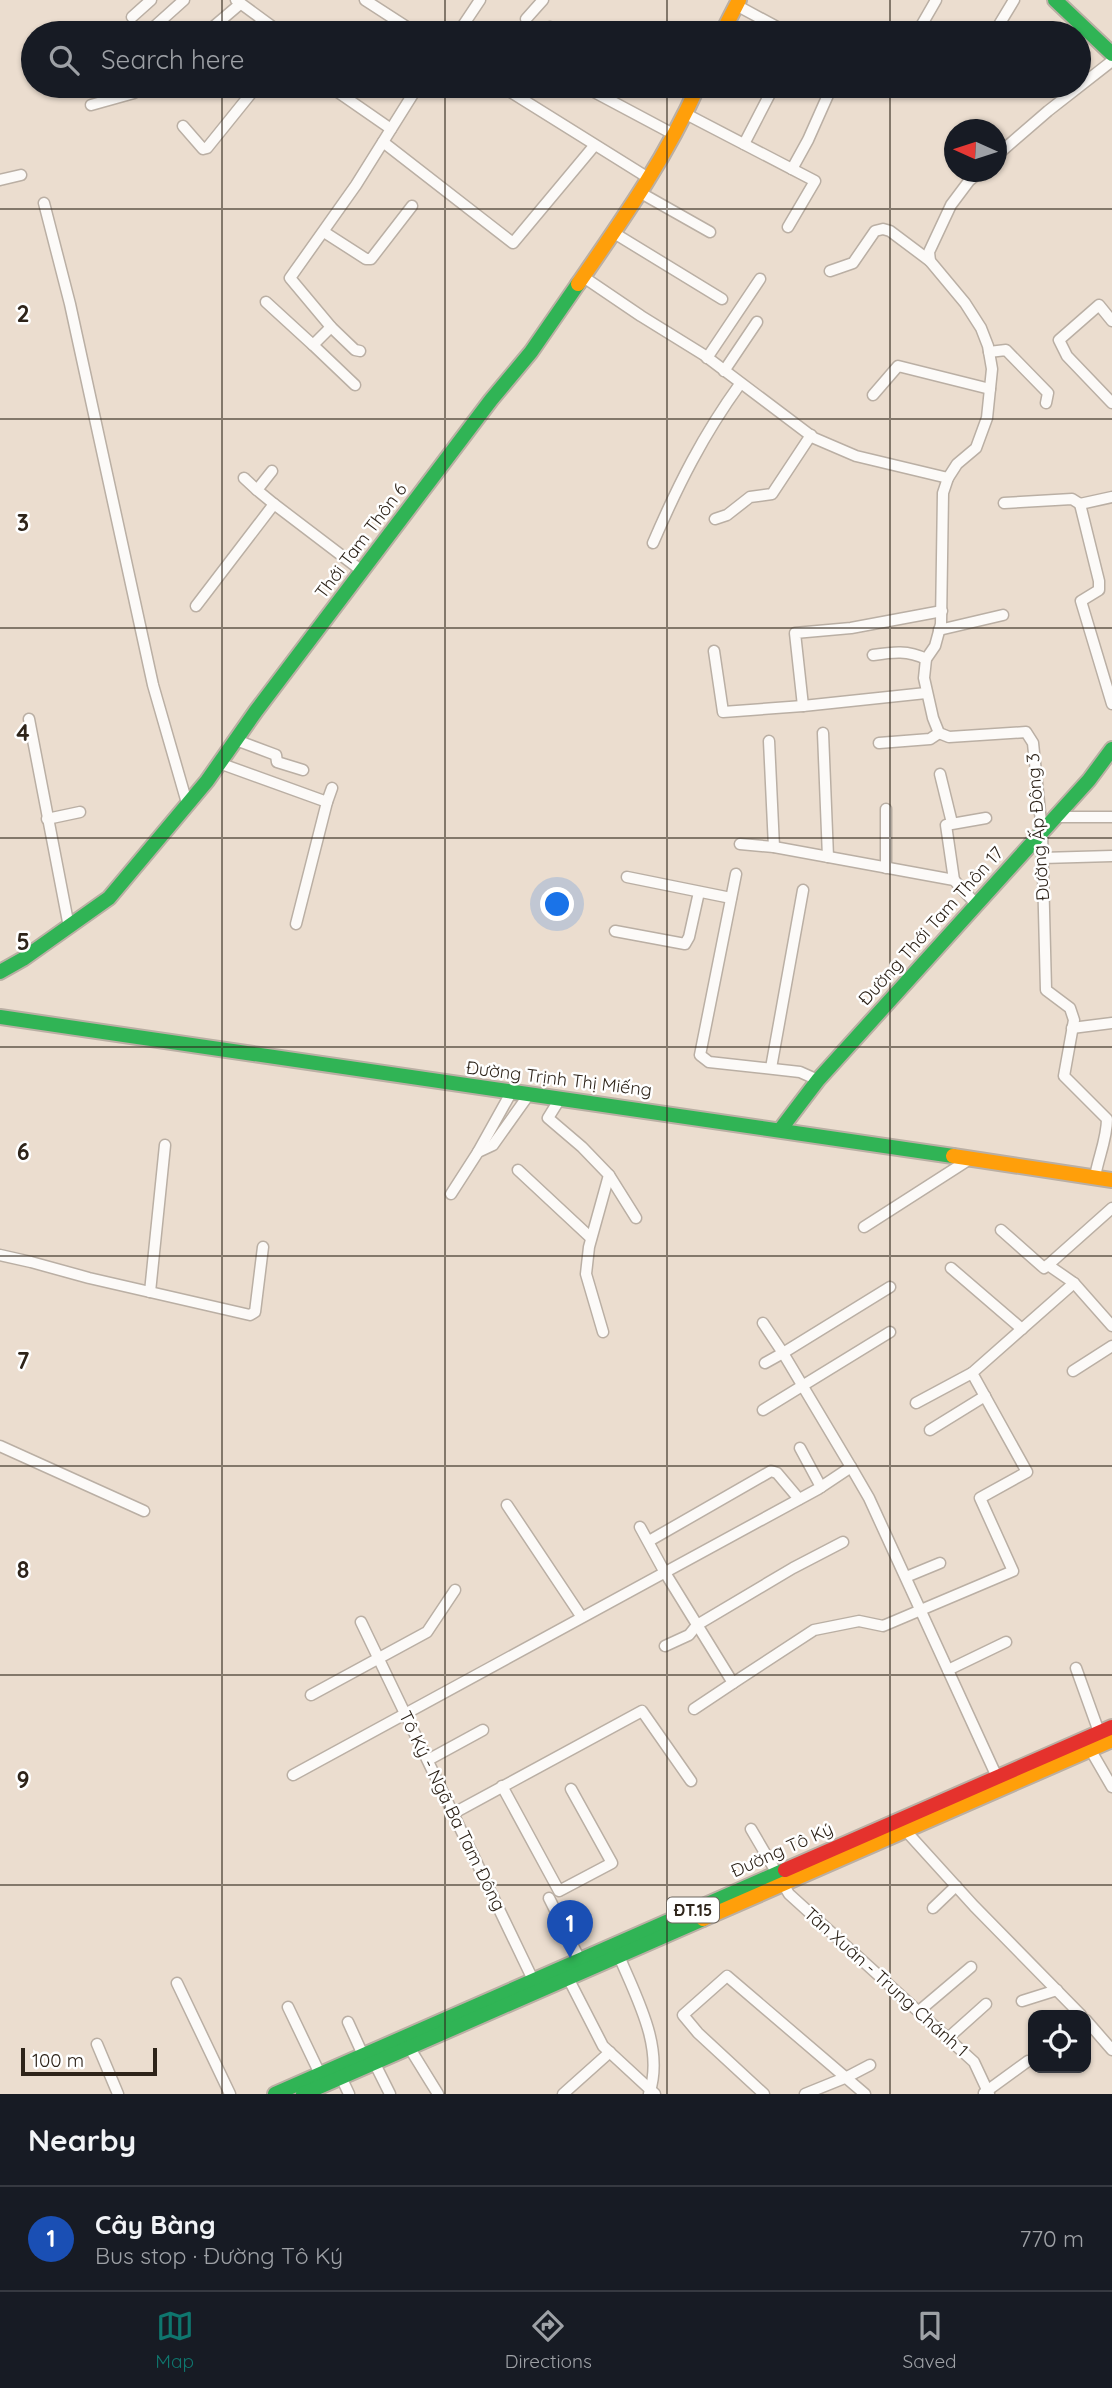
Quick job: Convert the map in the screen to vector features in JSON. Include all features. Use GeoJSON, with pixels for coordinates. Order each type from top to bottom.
{"type":"FeatureCollection","features":[{"type":"Feature","properties":{"kind":"main road"},"geometry":{"type":"LineString","coordinates":[[1055,0],[1077,21]]}},
{"type":"Feature","properties":{"kind":"main road"},"geometry":{"type":"LineString","coordinates":[[728,21],[738,2]]}},
{"type":"Feature","properties":{"kind":"main road"},"geometry":{"type":"LineString","coordinates":[[1091,34],[1112,54]]}},
{"type":"Feature","properties":{"kind":"main road","name":"Thới Tam Thôn 6"},"geometry":{"type":"LineString","coordinates":[[0,972],[109,898],[219,763],[491,400],[531,352],[650,179],[693,98]]}},
{"type":"Feature","properties":{"kind":"main road","name":"Đường Thới Tam Thôn 17"},"geometry":{"type":"LineString","coordinates":[[780,1130],[818,1080],[1089,780],[1112,750]]}},
{"type":"Feature","properties":{"kind":"main road","name":"Đường Trịnh Thị Miếng"},"geometry":{"type":"LineString","coordinates":[[0,1017],[561,1097],[1112,1180]]}},
{"type":"Feature","properties":{"kind":"main road","name":"Đường Tô Ký"},"geometry":{"type":"LineString","coordinates":[[565,1973],[580,1960],[905,1830],[1090,1749],[1108,1733]]}},
{"type":"Feature","properties":{"kind":"main road","name":"Đường Tô Ký"},"geometry":{"type":"LineString","coordinates":[[303,2094],[341,2077],[368,2059],[565,1973],[619,1956],[997,1777],[1108,1733]]}},
{"type":"Feature","properties":{"kind":"main road","name":"Đường Tô Ký"},"geometry":{"type":"LineString","coordinates":[[275,2094],[320,2074],[409,2047],[536,1986]]}},
{"type":"Feature","properties":{"kind":"street"},"geometry":{"type":"LineString","coordinates":[[132,17],[150,0]]}},
{"type":"Feature","properties":{"kind":"street"},"geometry":{"type":"LineString","coordinates":[[161,21],[184,0]]}},
{"type":"Feature","properties":{"kind":"street"},"geometry":{"type":"LineString","coordinates":[[365,0],[397,21]]}},
{"type":"Feature","properties":{"kind":"street"},"geometry":{"type":"LineString","coordinates":[[526,19],[543,0]]}},
{"type":"Feature","properties":{"kind":"street"},"geometry":{"type":"LineString","coordinates":[[924,21],[936,0]]}},
{"type":"Feature","properties":{"kind":"street"},"geometry":{"type":"LineString","coordinates":[[1001,21],[1014,0]]}},
{"type":"Feature","properties":{"kind":"street"},"geometry":{"type":"LineString","coordinates":[[465,21],[477,1]]}},
{"type":"Feature","properties":{"kind":"street"},"geometry":{"type":"LineString","coordinates":[[218,21],[238,2],[264,21]]}},
{"type":"Feature","properties":{"kind":"street"},"geometry":{"type":"LineString","coordinates":[[738,2],[769,21]]}},
{"type":"Feature","properties":{"kind":"street"},"geometry":{"type":"LineString","coordinates":[[1091,77],[1112,61]]}},
{"type":"Feature","properties":{"kind":"street"},"geometry":{"type":"LineString","coordinates":[[91,105],[116,98]]}},
{"type":"Feature","properties":{"kind":"street"},"geometry":{"type":"LineString","coordinates":[[183,126],[203,149],[207,148],[247,98]]}},
{"type":"Feature","properties":{"kind":"street"},"geometry":{"type":"LineString","coordinates":[[346,98],[391,129]]}},
{"type":"Feature","properties":{"kind":"street"},"geometry":{"type":"LineString","coordinates":[[360,351],[356,351],[331,327],[290,278],[324,232],[410,98]]}},
{"type":"Feature","properties":{"kind":"street"},"geometry":{"type":"LineString","coordinates":[[520,98],[650,179]]}},
{"type":"Feature","properties":{"kind":"street"},"geometry":{"type":"LineString","coordinates":[[606,98],[675,135]]}},
{"type":"Feature","properties":{"kind":"street"},"geometry":{"type":"LineString","coordinates":[[744,144],[768,98]]}},
{"type":"Feature","properties":{"kind":"street"},"geometry":{"type":"LineString","coordinates":[[792,169],[827,98]]}},
{"type":"Feature","properties":{"kind":"street"},"geometry":{"type":"LineString","coordinates":[[1007,146],[1065,98]]}},
{"type":"Feature","properties":{"kind":"street"},"geometry":{"type":"LineString","coordinates":[[686,114],[815,181],[788,227]]}},
{"type":"Feature","properties":{"kind":"street"},"geometry":{"type":"LineString","coordinates":[[383,142],[513,243],[594,146]]}},
{"type":"Feature","properties":{"kind":"street"},"geometry":{"type":"LineString","coordinates":[[0,180],[21,175]]}},
{"type":"Feature","properties":{"kind":"street"},"geometry":{"type":"LineString","coordinates":[[930,261],[929,252],[951,205],[968,182]]}},
{"type":"Feature","properties":{"kind":"street"},"geometry":{"type":"LineString","coordinates":[[641,193],[710,232]]}},
{"type":"Feature","properties":{"kind":"street"},"geometry":{"type":"LineString","coordinates":[[44,203],[70,303],[153,685],[187,803]]}},
{"type":"Feature","properties":{"kind":"street"},"geometry":{"type":"LineString","coordinates":[[324,232],[371,259],[412,206]]}},
{"type":"Feature","properties":{"kind":"street"},"geometry":{"type":"LineString","coordinates":[[830,271],[853,263],[875,231],[890,231],[930,261],[965,303],[981,328],[992,369],[987,418],[976,448],[957,464],[943,493],[942,611],[935,646],[926,659],[924,678],[939,733],[930,739],[879,743]]}},
{"type":"Feature","properties":{"kind":"street"},"geometry":{"type":"LineString","coordinates":[[614,233],[722,299]]}},
{"type":"Feature","properties":{"kind":"street"},"geometry":{"type":"LineString","coordinates":[[582,276],[707,358],[811,435],[856,456],[948,478]]}},
{"type":"Feature","properties":{"kind":"street"},"geometry":{"type":"LineString","coordinates":[[707,358],[760,279]]}},
{"type":"Feature","properties":{"kind":"street"},"geometry":{"type":"LineString","coordinates":[[266,302],[355,385]]}},
{"type":"Feature","properties":{"kind":"street"},"geometry":{"type":"LineString","coordinates":[[1112,321],[1098,305],[1059,340],[1067,356],[1112,403]]}},
{"type":"Feature","properties":{"kind":"street"},"geometry":{"type":"LineString","coordinates":[[724,371],[757,322]]}},
{"type":"Feature","properties":{"kind":"street"},"geometry":{"type":"LineString","coordinates":[[313,345],[331,327]]}},
{"type":"Feature","properties":{"kind":"street"},"geometry":{"type":"LineString","coordinates":[[989,352],[1006,350],[1048,393],[1046,403]]}},
{"type":"Feature","properties":{"kind":"street"},"geometry":{"type":"LineString","coordinates":[[873,395],[898,366],[990,389]]}},
{"type":"Feature","properties":{"kind":"street"},"geometry":{"type":"LineString","coordinates":[[653,542],[681,479],[740,384]]}},
{"type":"Feature","properties":{"kind":"street"},"geometry":{"type":"LineString","coordinates":[[715,519],[727,515],[750,497],[772,494],[811,435]]}},
{"type":"Feature","properties":{"kind":"street"},"geometry":{"type":"LineString","coordinates":[[257,490],[272,471]]}},
{"type":"Feature","properties":{"kind":"street"},"geometry":{"type":"LineString","coordinates":[[244,478],[362,571]]}},
{"type":"Feature","properties":{"kind":"street"},"geometry":{"type":"LineString","coordinates":[[1080,504],[1112,497]]}},
{"type":"Feature","properties":{"kind":"street"},"geometry":{"type":"LineString","coordinates":[[1004,503],[1072,499],[1080,504],[1099,581],[1099,590],[1081,601],[1112,704]]}},
{"type":"Feature","properties":{"kind":"street"},"geometry":{"type":"LineString","coordinates":[[197,606],[274,504]]}},
{"type":"Feature","properties":{"kind":"street"},"geometry":{"type":"LineString","coordinates":[[803,706],[795,633],[850,628],[942,611]]}},
{"type":"Feature","properties":{"kind":"street"},"geometry":{"type":"LineString","coordinates":[[939,630],[1003,615]]}},
{"type":"Feature","properties":{"kind":"street"},"geometry":{"type":"LineString","coordinates":[[714,651],[723,712],[926,693]]}},
{"type":"Feature","properties":{"kind":"street"},"geometry":{"type":"LineString","coordinates":[[873,655],[900,651],[914,653],[926,659]]}},
{"type":"Feature","properties":{"kind":"street"},"geometry":{"type":"LineString","coordinates":[[29,719],[69,927]]}},
{"type":"Feature","properties":{"kind":"street","name":"Đường Ấp Đông 3"},"geometry":{"type":"LineString","coordinates":[[939,733],[948,737],[1026,732],[1033,743],[1042,832],[1046,990],[1070,1009],[1074,1020],[1072,1028]]}},
{"type":"Feature","properties":{"kind":"street"},"geometry":{"type":"LineString","coordinates":[[823,733],[828,857]]}},
{"type":"Feature","properties":{"kind":"street"},"geometry":{"type":"LineString","coordinates":[[236,740],[276,755],[277,762],[303,770]]}},
{"type":"Feature","properties":{"kind":"street"},"geometry":{"type":"LineString","coordinates":[[769,741],[774,847]]}},
{"type":"Feature","properties":{"kind":"street"},"geometry":{"type":"LineString","coordinates":[[219,763],[327,802]]}},
{"type":"Feature","properties":{"kind":"street"},"geometry":{"type":"LineString","coordinates":[[940,774],[953,823]]}},
{"type":"Feature","properties":{"kind":"street"},"geometry":{"type":"LineString","coordinates":[[296,924],[332,788]]}},
{"type":"Feature","properties":{"kind":"street"},"geometry":{"type":"LineString","coordinates":[[886,809],[887,868]]}},
{"type":"Feature","properties":{"kind":"street"},"geometry":{"type":"LineString","coordinates":[[47,818],[80,812]]}},
{"type":"Feature","properties":{"kind":"street"},"geometry":{"type":"LineString","coordinates":[[1055,817],[1112,817]]}},
{"type":"Feature","properties":{"kind":"street"},"geometry":{"type":"LineString","coordinates":[[976,904],[954,880],[946,825],[986,818]]}},
{"type":"Feature","properties":{"kind":"street"},"geometry":{"type":"LineString","coordinates":[[740,844],[774,847],[954,880]]}},
{"type":"Feature","properties":{"kind":"street"},"geometry":{"type":"LineString","coordinates":[[1042,858],[1112,856]]}},
{"type":"Feature","properties":{"kind":"street"},"geometry":{"type":"LineString","coordinates":[[736,874],[700,1055],[709,1062],[800,1072],[818,1080]]}},
{"type":"Feature","properties":{"kind":"street"},"geometry":{"type":"LineString","coordinates":[[626,877],[731,898]]}},
{"type":"Feature","properties":{"kind":"street"},"geometry":{"type":"LineString","coordinates":[[771,1069],[803,890]]}},
{"type":"Feature","properties":{"kind":"street"},"geometry":{"type":"LineString","coordinates":[[615,932],[685,944],[690,937],[699,892]]}},
{"type":"Feature","properties":{"kind":"street"},"geometry":{"type":"LineString","coordinates":[[1095,1177],[1107,1119],[1065,1076],[1072,1028],[1112,1023]]}},
{"type":"Feature","properties":{"kind":"street"},"geometry":{"type":"LineString","coordinates":[[451,1194],[512,1091]]}},
{"type":"Feature","properties":{"kind":"street"},"geometry":{"type":"LineString","coordinates":[[478,1152],[493,1145],[530,1093]]}},
{"type":"Feature","properties":{"kind":"street"},"geometry":{"type":"LineString","coordinates":[[561,1097],[548,1118],[609,1175],[636,1218]]}},
{"type":"Feature","properties":{"kind":"street"},"geometry":{"type":"LineString","coordinates":[[146,1291],[166,1145]]}},
{"type":"Feature","properties":{"kind":"street"},"geometry":{"type":"LineString","coordinates":[[864,1227],[970,1159]]}},
{"type":"Feature","properties":{"kind":"street"},"geometry":{"type":"LineString","coordinates":[[518,1170],[591,1238]]}},
{"type":"Feature","properties":{"kind":"street"},"geometry":{"type":"LineString","coordinates":[[603,1332],[586,1274],[591,1238],[609,1175]]}},
{"type":"Feature","properties":{"kind":"street"},"geometry":{"type":"LineString","coordinates":[[1001,1230],[1044,1268],[1112,1208]]}},
{"type":"Feature","properties":{"kind":"street"},"geometry":{"type":"LineString","coordinates":[[0,1255],[253,1315],[263,1247]]}},
{"type":"Feature","properties":{"kind":"street"},"geometry":{"type":"LineString","coordinates":[[1048,1265],[1073,1283],[1112,1326]]}},
{"type":"Feature","properties":{"kind":"street"},"geometry":{"type":"LineString","coordinates":[[951,1268],[1022,1329]]}},
{"type":"Feature","properties":{"kind":"street"},"geometry":{"type":"LineString","coordinates":[[916,1404],[972,1373],[1073,1283]]}},
{"type":"Feature","properties":{"kind":"street"},"geometry":{"type":"LineString","coordinates":[[765,1363],[890,1287]]}},
{"type":"Feature","properties":{"kind":"street"},"geometry":{"type":"LineString","coordinates":[[763,1323],[869,1497],[997,1777]]}},
{"type":"Feature","properties":{"kind":"street"},"geometry":{"type":"LineString","coordinates":[[763,1410],[890,1332]]}},
{"type":"Feature","properties":{"kind":"street"},"geometry":{"type":"LineString","coordinates":[[1073,1371],[1112,1346]]}},
{"type":"Feature","properties":{"kind":"street"},"geometry":{"type":"LineString","coordinates":[[694,1709],[814,1630],[859,1620],[883,1626],[1013,1572],[980,1498],[1027,1472],[972,1373]]}},
{"type":"Feature","properties":{"kind":"street"},"geometry":{"type":"LineString","coordinates":[[930,1430],[985,1396]]}},
{"type":"Feature","properties":{"kind":"street"},"geometry":{"type":"LineString","coordinates":[[0,1446],[144,1511]]}},
{"type":"Feature","properties":{"kind":"street"},"geometry":{"type":"LineString","coordinates":[[800,1448],[821,1487]]}},
{"type":"Feature","properties":{"kind":"street"},"geometry":{"type":"LineString","coordinates":[[293,1775],[821,1487],[851,1467]]}},
{"type":"Feature","properties":{"kind":"street"},"geometry":{"type":"LineString","coordinates":[[649,1541],[771,1471],[777,1473],[799,1499]]}},
{"type":"Feature","properties":{"kind":"street"},"geometry":{"type":"LineString","coordinates":[[507,1505],[581,1616]]}},
{"type":"Feature","properties":{"kind":"street"},"geometry":{"type":"LineString","coordinates":[[640,1527],[664,1572],[733,1683]]}},
{"type":"Feature","properties":{"kind":"street"},"geometry":{"type":"LineString","coordinates":[[664,1646],[689,1635],[697,1625],[793,1568],[843,1542]]}},
{"type":"Feature","properties":{"kind":"street"},"geometry":{"type":"LineString","coordinates":[[906,1577],[940,1563]]}},
{"type":"Feature","properties":{"kind":"street"},"geometry":{"type":"LineString","coordinates":[[310,1695],[427,1632],[454,1590]]}},
{"type":"Feature","properties":{"kind":"street","name":"Tô Ký - Ngã Ba Tam Đông"},"geometry":{"type":"LineString","coordinates":[[363,1626],[536,1986]]}},
{"type":"Feature","properties":{"kind":"street"},"geometry":{"type":"LineString","coordinates":[[948,1670],[1006,1642]]}},
{"type":"Feature","properties":{"kind":"street"},"geometry":{"type":"LineString","coordinates":[[1076,1668],[1108,1733]]}},
{"type":"Feature","properties":{"kind":"street"},"geometry":{"type":"LineString","coordinates":[[454,1813],[642,1711],[691,1781]]}},
{"type":"Feature","properties":{"kind":"street"},"geometry":{"type":"LineString","coordinates":[[428,1760],[483,1730]]}},
{"type":"Feature","properties":{"kind":"street"},"geometry":{"type":"LineString","coordinates":[[1090,1749],[1112,1787]]}},
{"type":"Feature","properties":{"kind":"street"},"geometry":{"type":"LineString","coordinates":[[502,1786],[559,1891],[611,1863],[571,1789]]}},
{"type":"Feature","properties":{"kind":"street","name":"Tân Xuân - Trung Chánh 1"},"geometry":{"type":"LineString","coordinates":[[751,1829],[789,1894],[974,2062],[986,2093]]}},
{"type":"Feature","properties":{"kind":"street"},"geometry":{"type":"LineString","coordinates":[[905,1830],[1076,2010]]}},
{"type":"Feature","properties":{"kind":"street"},"geometry":{"type":"LineString","coordinates":[[933,1908],[956,1886]]}},
{"type":"Feature","properties":{"kind":"street"},"geometry":{"type":"LineString","coordinates":[[549,1898],[580,1960]]}},
{"type":"Feature","properties":{"kind":"street"},"geometry":{"type":"LineString","coordinates":[[619,1956],[653,2047],[652,2093]]}},
{"type":"Feature","properties":{"kind":"street"},"geometry":{"type":"LineString","coordinates":[[919,2011],[971,1967]]}},
{"type":"Feature","properties":{"kind":"street"},"geometry":{"type":"LineString","coordinates":[[565,1973],[603,2046],[652,2093]]}},
{"type":"Feature","properties":{"kind":"street"},"geometry":{"type":"LineString","coordinates":[[764,2094],[683,2015],[727,1976],[865,2094]]}},
{"type":"Feature","properties":{"kind":"street"},"geometry":{"type":"LineString","coordinates":[[177,1983],[230,2094]]}},
{"type":"Feature","properties":{"kind":"street"},"geometry":{"type":"LineString","coordinates":[[1023,2001],[1057,1990]]}},
{"type":"Feature","properties":{"kind":"street"},"geometry":{"type":"LineString","coordinates":[[948,2038],[986,2004]]}},
{"type":"Feature","properties":{"kind":"street"},"geometry":{"type":"LineString","coordinates":[[288,2007],[320,2074]]}},
{"type":"Feature","properties":{"kind":"street"},"geometry":{"type":"LineString","coordinates":[[348,2022],[390,2094]]}},
{"type":"Feature","properties":{"kind":"street"},"geometry":{"type":"LineString","coordinates":[[1091,2026],[1112,2050]]}},
{"type":"Feature","properties":{"kind":"street"},"geometry":{"type":"LineString","coordinates":[[97,2044],[118,2094]]}},
{"type":"Feature","properties":{"kind":"street"},"geometry":{"type":"LineString","coordinates":[[409,2047],[438,2094]]}},
{"type":"Feature","properties":{"kind":"street"},"geometry":{"type":"LineString","coordinates":[[563,2094],[610,2052]]}},
{"type":"Feature","properties":{"kind":"street"},"geometry":{"type":"LineString","coordinates":[[986,2093],[1028,2061]]}},
{"type":"Feature","properties":{"kind":"street"},"geometry":{"type":"LineString","coordinates":[[805,2094],[870,2065]]}},
{"type":"Feature","properties":{"kind":"street"},"geometry":{"type":"LineString","coordinates":[[341,2077],[349,2094]]}},
{"type":"Feature","properties":{"kind":"traffic: fast"},"geometry":{"type":"LineString","coordinates":[[1055,0],[1077,21]]}},
{"type":"Feature","properties":{"kind":"traffic: fast"},"geometry":{"type":"LineString","coordinates":[[1091,34],[1112,54]]}},
{"type":"Feature","properties":{"kind":"traffic: fast"},"geometry":{"type":"LineString","coordinates":[[0,972],[23,959],[109,898],[207,781],[256,711],[491,400],[531,352],[578,284]]}},
{"type":"Feature","properties":{"kind":"traffic: fast"},"geometry":{"type":"LineString","coordinates":[[780,1130],[818,1080],[1089,780],[1112,749]]}},
{"type":"Feature","properties":{"kind":"traffic: fast"},"geometry":{"type":"LineString","coordinates":[[0,1017],[953,1156]]}},
{"type":"Feature","properties":{"kind":"traffic: fast"},"geometry":{"type":"LineString","coordinates":[[275,2094],[785,1870]]}},
{"type":"Feature","properties":{"kind":"traffic: fast"},"geometry":{"type":"LineString","coordinates":[[303,2094],[703,1919]]}},
{"type":"Feature","properties":{"kind":"traffic: slow"},"geometry":{"type":"LineString","coordinates":[[728,21],[739,0]]}},
{"type":"Feature","properties":{"kind":"traffic: slow"},"geometry":{"type":"LineString","coordinates":[[578,284],[658,163],[693,98]]}},
{"type":"Feature","properties":{"kind":"traffic: slow"},"geometry":{"type":"LineString","coordinates":[[953,1156],[1112,1180]]}},
{"type":"Feature","properties":{"kind":"traffic: slow"},"geometry":{"type":"LineString","coordinates":[[703,1919],[1112,1740]]}},
{"type":"Feature","properties":{"kind":"traffic: jam"},"geometry":{"type":"LineString","coordinates":[[785,1870],[1112,1727]]}},
{"type":"Feature","properties":{"kind":"place","name":"Cây Bàng"},"geometry":{"type":"Point","coordinates":[570,1958]}}]}
